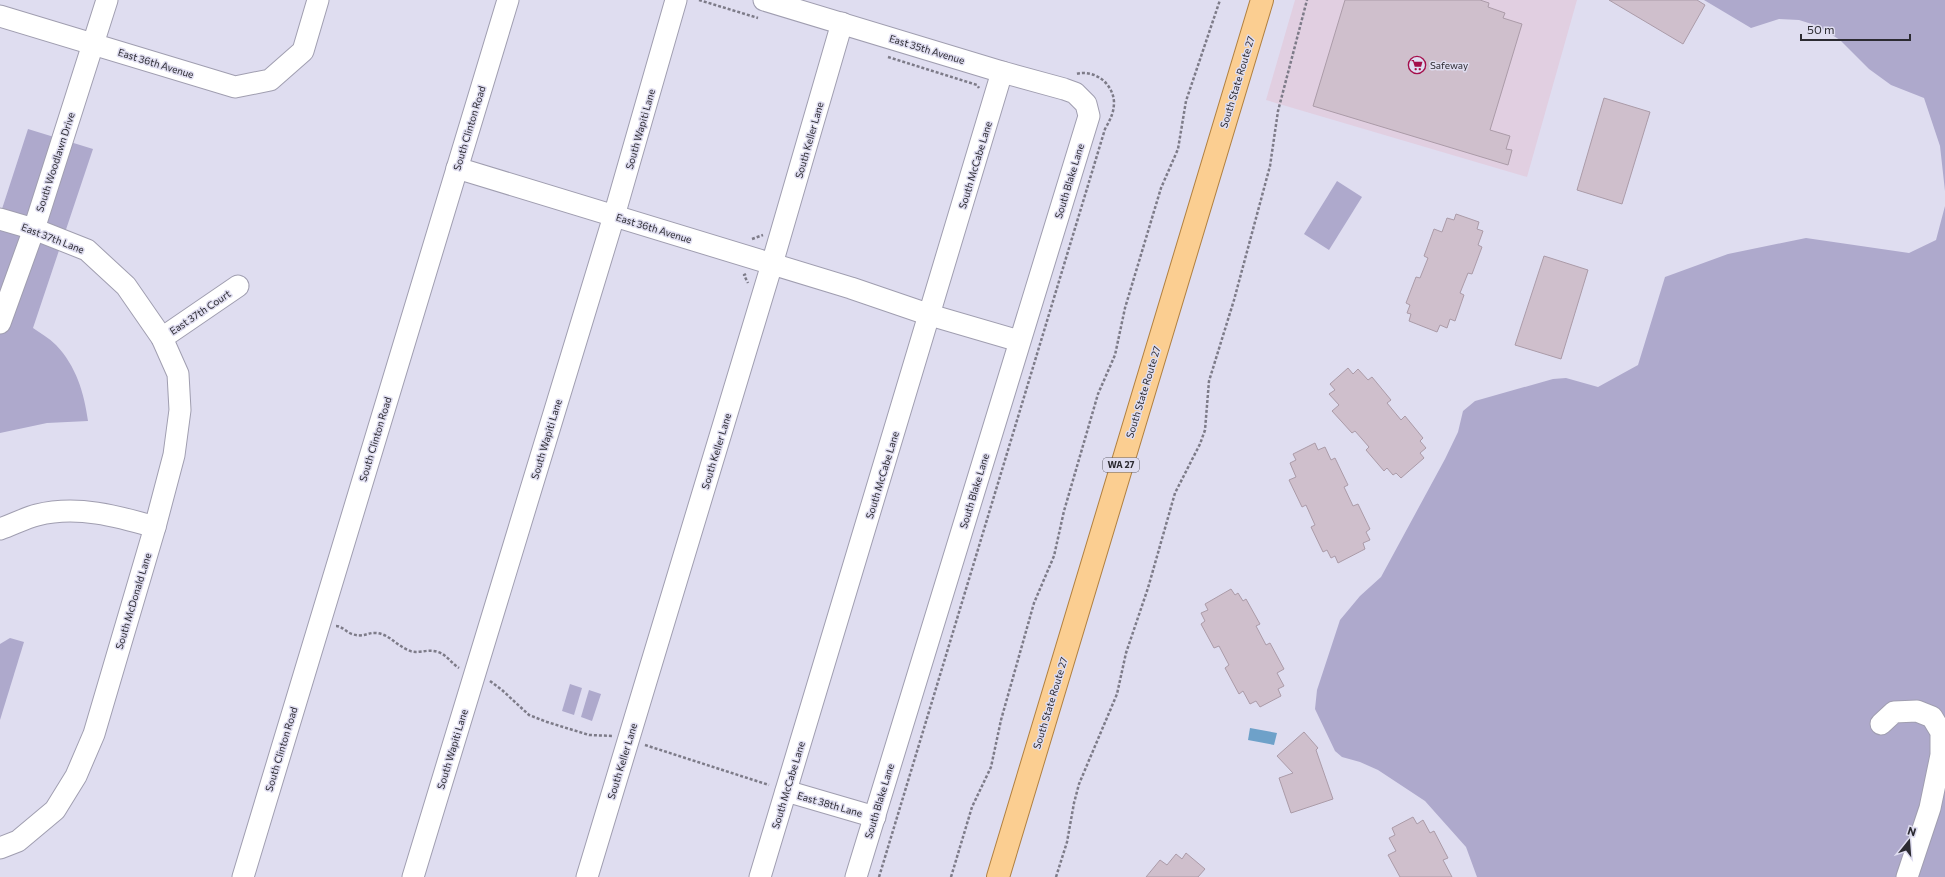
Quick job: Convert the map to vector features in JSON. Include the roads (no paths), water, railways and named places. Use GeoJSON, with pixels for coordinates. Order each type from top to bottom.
{"type":"FeatureCollection","features":[{"type":"Feature","properties":{"kind":"main road","name":"South State Route 27"},"geometry":{"type":"LineString","coordinates":[[998,877],[1262,0]]}},
{"type":"Feature","properties":{"kind":"street","name":"South Woodlawn Drive"},"geometry":{"type":"LineString","coordinates":[[0,323],[34,229],[107,0]]}},
{"type":"Feature","properties":{"kind":"street","name":"East 36th Avenue"},"geometry":{"type":"LineString","coordinates":[[0,16],[235,87],[270,80],[303,51],[318,0]]}},
{"type":"Feature","properties":{"kind":"street","name":"South Clinton Road"},"geometry":{"type":"LineString","coordinates":[[242,877],[508,0]]}},
{"type":"Feature","properties":{"kind":"street","name":"South Wapiti Lane"},"geometry":{"type":"LineString","coordinates":[[413,877],[614,216],[676,0]]}},
{"type":"Feature","properties":{"kind":"street","name":"East 35th Avenue"},"geometry":{"type":"LineString","coordinates":[[765,10],[842,24],[1064,89],[1075,93],[1086,104]]}},
{"type":"Feature","properties":{"kind":"street","name":"South Keller Lane"},"geometry":{"type":"LineString","coordinates":[[587,877],[772,264],[842,24]]}},
{"type":"Feature","properties":{"kind":"street","name":"South McCabe Lane"},"geometry":{"type":"LineString","coordinates":[[760,877],[1002,72]]}},
{"type":"Feature","properties":{"kind":"street","name":"South Blake Lane"},"geometry":{"type":"LineString","coordinates":[[856,877],[1089,116],[1086,104]]}},
{"type":"Feature","properties":{"kind":"street","name":"East 36th Avenue"},"geometry":{"type":"LineString","coordinates":[[457,168],[852,288],[930,315],[1019,341]]}},
{"type":"Feature","properties":{"kind":"street","name":"East 37th Lane"},"geometry":{"type":"LineString","coordinates":[[0,219],[34,229],[87,250],[126,286],[162,338]]}},
{"type":"Feature","properties":{"kind":"street","name":"East 37th Court"},"geometry":{"type":"LineString","coordinates":[[162,338],[238,286]]}},
{"type":"Feature","properties":{"kind":"street","name":"South McDonald Lane"},"geometry":{"type":"LineString","coordinates":[[9,844],[55,810],[76,776],[94,734],[155,527],[174,455],[180,410],[178,374],[162,338]]}},
{"type":"Feature","properties":{"kind":"street"},"geometry":{"type":"LineString","coordinates":[[0,529],[38,515],[72,511],[111,514],[155,527]]}},
{"type":"Feature","properties":{"kind":"street"},"geometry":{"type":"LineString","coordinates":[[1881,724],[1894,712],[1917,711],[1932,717],[1940,732],[1941,755],[1930,808],[1907,877]]}},
{"type":"Feature","properties":{"kind":"street","name":"East 38th Lane"},"geometry":{"type":"LineString","coordinates":[[786,791],[875,817]]}},
{"type":"Feature","properties":{"kind":"water"},"geometry":{"type":"Polygon","coordinates":[[[1250,728],[1277,733],[1274,745],[1248,740],[1250,728]]]}},
{"type":"Feature","properties":{"kind":"place","name":"Safeway"},"geometry":{"type":"Point","coordinates":[1417,65]}}]}
